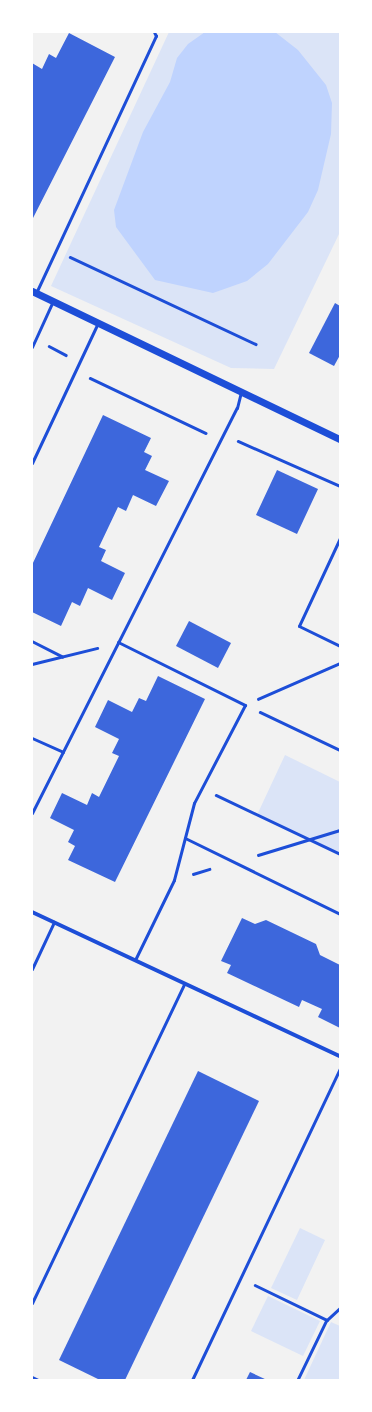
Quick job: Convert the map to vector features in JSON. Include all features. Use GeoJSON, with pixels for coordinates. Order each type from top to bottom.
{"type":"FeatureCollection","features":[{"type":"Feature","properties":{"kind":"street"},"geometry":{"type":"LineString","coordinates":[[34,292],[340,439]]}},
{"type":"Feature","properties":{"kind":"street"},"geometry":{"type":"LineString","coordinates":[[32,912],[340,1056]]}},
{"type":"Feature","properties":{"kind":"lane"},"geometry":{"type":"LineString","coordinates":[[34,292],[56,250],[156,36],[154,32]]}},
{"type":"Feature","properties":{"kind":"lane"},"geometry":{"type":"LineString","coordinates":[[32,347],[53,301]]}},
{"type":"Feature","properties":{"kind":"lane"},"geometry":{"type":"LineString","coordinates":[[32,463],[98,323]]}},
{"type":"Feature","properties":{"kind":"lane"},"geometry":{"type":"LineString","coordinates":[[32,813],[223,437],[241,392]]}},
{"type":"Feature","properties":{"kind":"lane"},"geometry":{"type":"LineString","coordinates":[[340,538],[299,626],[340,646]]}},
{"type":"Feature","properties":{"kind":"lane"},"geometry":{"type":"LineString","coordinates":[[118,642],[245,705],[201,788],[185,838],[174,880],[135,960]]}},
{"type":"Feature","properties":{"kind":"lane"},"geometry":{"type":"LineString","coordinates":[[32,738],[63,752]]}},
{"type":"Feature","properties":{"kind":"lane"},"geometry":{"type":"LineString","coordinates":[[185,838],[340,914]]}},
{"type":"Feature","properties":{"kind":"lane"},"geometry":{"type":"LineString","coordinates":[[32,969],[54,922]]}},
{"type":"Feature","properties":{"kind":"lane"},"geometry":{"type":"LineString","coordinates":[[32,1303],[184,984]]}},
{"type":"Feature","properties":{"kind":"lane"},"geometry":{"type":"LineString","coordinates":[[192,1380],[340,1068]]}},
{"type":"Feature","properties":{"kind":"lane"},"geometry":{"type":"LineString","coordinates":[[32,1377],[38,1380]]}},
{"type":"Feature","properties":{"kind":"path"},"geometry":{"type":"LineString","coordinates":[[56,250],[256,344]]}},
{"type":"Feature","properties":{"kind":"path"},"geometry":{"type":"LineString","coordinates":[[35,340],[66,354],[91,379],[205,432],[251,444],[340,486]]}},
{"type":"Feature","properties":{"kind":"path"},"geometry":{"type":"LineString","coordinates":[[32,641],[63,656]]}},
{"type":"Feature","properties":{"kind":"path"},"geometry":{"type":"LineString","coordinates":[[32,664],[118,642]]}},
{"type":"Feature","properties":{"kind":"path"},"geometry":{"type":"LineString","coordinates":[[245,705],[340,663]]}},
{"type":"Feature","properties":{"kind":"path"},"geometry":{"type":"LineString","coordinates":[[245,705],[340,750]]}},
{"type":"Feature","properties":{"kind":"path"},"geometry":{"type":"LineString","coordinates":[[201,788],[340,854]]}},
{"type":"Feature","properties":{"kind":"path"},"geometry":{"type":"LineString","coordinates":[[240,1277],[327,1320]]}},
{"type":"Feature","properties":{"kind":"path"},"geometry":{"type":"LineString","coordinates":[[298,1380],[327,1320],[340,1308]]}},
{"type":"Feature","properties":{"kind":"shaded area"},"geometry":{"type":"Polygon","coordinates":[[[169,32],[340,32],[340,232],[274,369],[231,368],[51,286],[169,32]]]}},
{"type":"Feature","properties":{"kind":"shaded area"},"geometry":{"type":"Polygon","coordinates":[[[285,755],[340,782],[340,854],[257,815],[285,755]]]}},
{"type":"Feature","properties":{"kind":"shaded area"},"geometry":{"type":"Polygon","coordinates":[[[300,1228],[325,1240],[297,1300],[271,1288],[300,1228]]]}},
{"type":"Feature","properties":{"kind":"shaded area"},"geometry":{"type":"Polygon","coordinates":[[[268,1296],[320,1321],[303,1356],[251,1331],[268,1296]]]}},
{"type":"Feature","properties":{"kind":"shaded area"},"geometry":{"type":"Polygon","coordinates":[[[331,1322],[340,1326],[340,1380],[304,1380],[331,1322]]]}},
{"type":"Feature","properties":{"kind":"water"},"geometry":{"type":"Polygon","coordinates":[[[205,32],[275,32],[298,50],[326,85],[332,103],[331,134],[318,190],[308,212],[268,264],[247,281],[213,293],[155,280],[116,227],[114,210],[143,132],[170,82],[177,58],[188,44],[205,32]]]}},
{"type":"Feature","properties":{"kind":"building"},"geometry":{"type":"Polygon","coordinates":[[[69,33],[115,57],[32,220],[32,63],[42,69],[49,54],[56,58],[69,33]]]}},
{"type":"Feature","properties":{"kind":"building"},"geometry":{"type":"Polygon","coordinates":[[[335,303],[340,306],[340,355],[334,366],[309,353],[335,303]]]}},
{"type":"Feature","properties":{"kind":"building"},"geometry":{"type":"Polygon","coordinates":[[[103,415],[151,438],[144,452],[152,456],[145,470],[169,481],[156,506],[133,495],[126,511],[118,507],[99,547],[106,550],[101,561],[125,573],[112,600],[88,588],[80,606],[72,602],[61,626],[32,612],[32,565],[103,415]]]}},
{"type":"Feature","properties":{"kind":"building"},"geometry":{"type":"Polygon","coordinates":[[[277,470],[318,489],[297,534],[256,515],[277,470]]]}},
{"type":"Feature","properties":{"kind":"building"},"geometry":{"type":"Polygon","coordinates":[[[189,621],[231,643],[218,668],[176,646],[189,621]]]}},
{"type":"Feature","properties":{"kind":"building"},"geometry":{"type":"Polygon","coordinates":[[[158,676],[205,699],[115,882],[68,860],[75,846],[68,842],[74,830],[50,818],[62,793],[87,805],[92,793],[99,797],[119,756],[112,753],[119,739],[95,727],[108,700],[132,712],[139,698],[146,701],[158,676]]]}},
{"type":"Feature","properties":{"kind":"building"},"geometry":{"type":"Polygon","coordinates":[[[242,918],[255,924],[266,920],[316,944],[320,955],[340,965],[340,1028],[318,1017],[322,1009],[302,1000],[299,1007],[227,973],[231,965],[221,961],[242,918]]]}},
{"type":"Feature","properties":{"kind":"building"},"geometry":{"type":"Polygon","coordinates":[[[198,1071],[259,1101],[125,1380],[100,1380],[59,1360],[198,1071]]]}},
{"type":"Feature","properties":{"kind":"building"},"geometry":{"type":"Polygon","coordinates":[[[250,1372],[267,1380],[246,1380],[250,1372]]]}}]}
